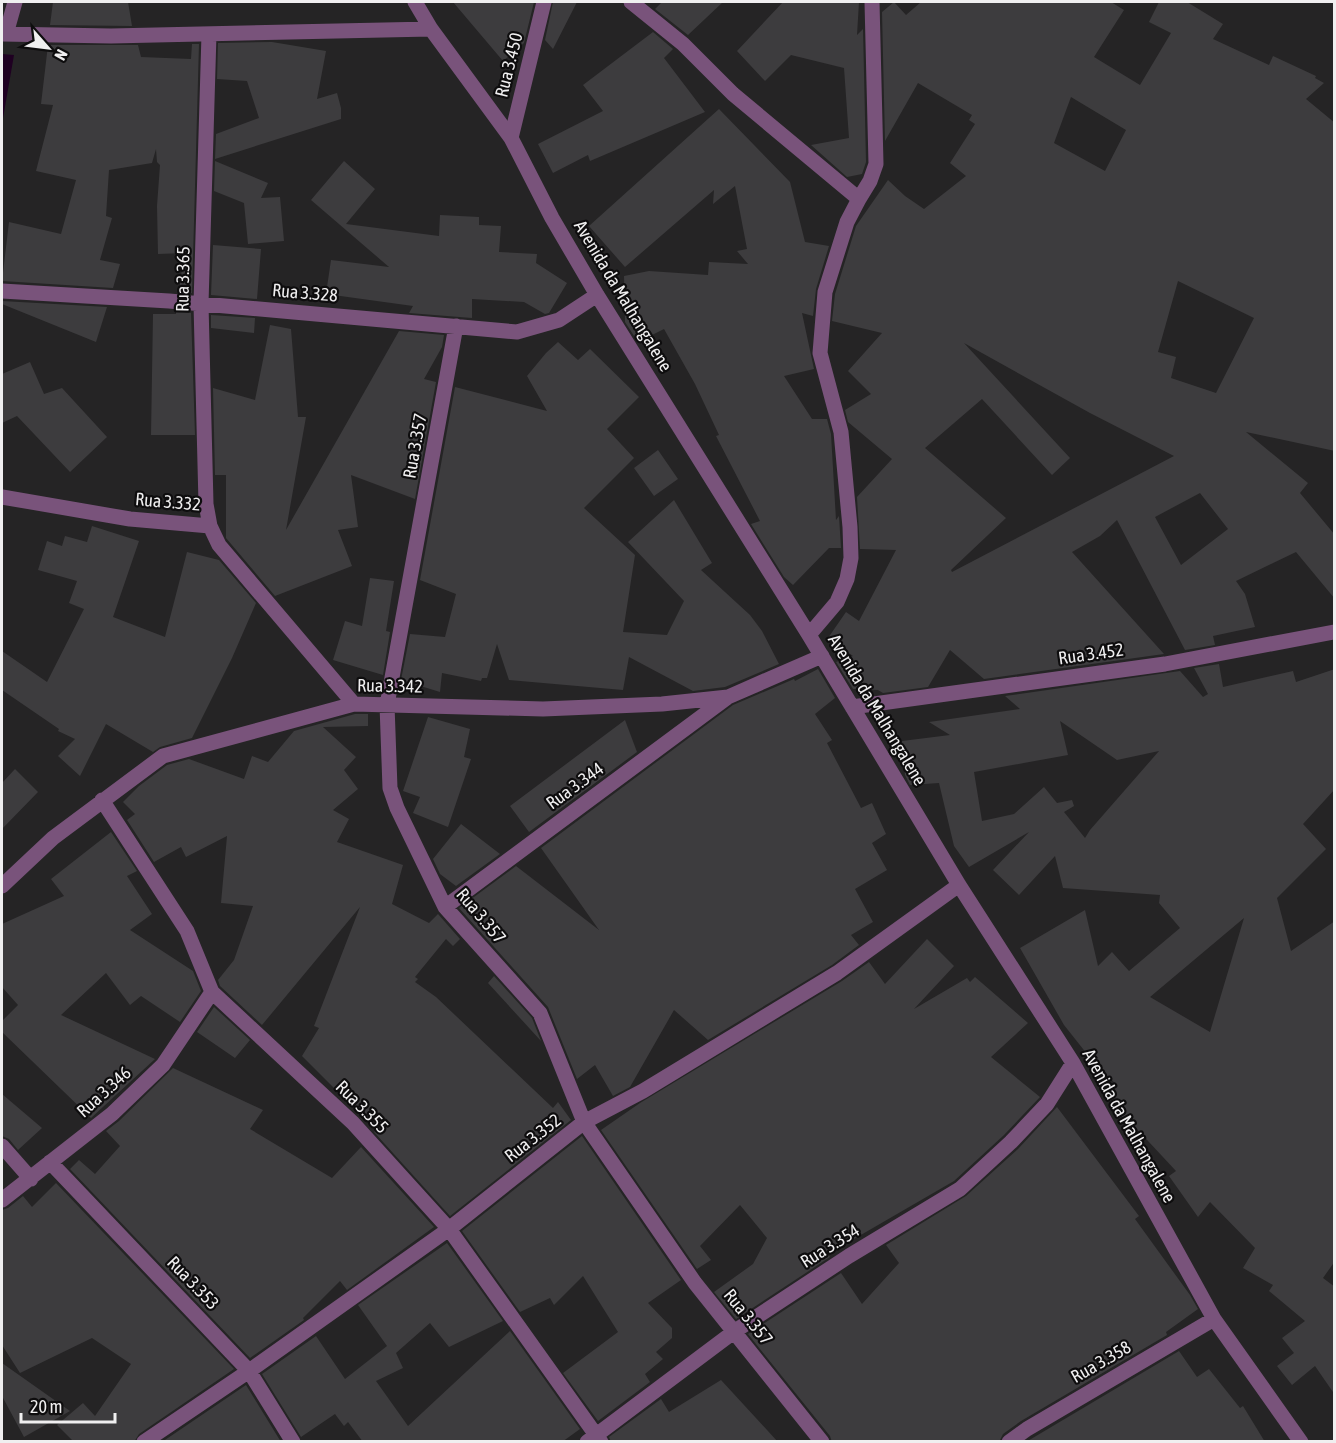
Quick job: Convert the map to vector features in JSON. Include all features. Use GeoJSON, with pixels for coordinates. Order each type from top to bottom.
{"type":"FeatureCollection","features":[{"type":"Feature","properties":{"kind":"street"},"geometry":{"type":"LineString","coordinates":[[15,2],[4,34],[111,36],[431,29]]}},
{"type":"Feature","properties":{"kind":"street","name":"Avenida da Malhangalene"},"geometry":{"type":"LineString","coordinates":[[415,2],[431,29],[511,138],[552,218],[597,295],[810,634],[959,885],[1073,1063],[1214,1319],[1301,1442]]}},
{"type":"Feature","properties":{"kind":"street","name":"Rua 3.450"},"geometry":{"type":"LineString","coordinates":[[511,138],[544,2]]}},
{"type":"Feature","properties":{"kind":"street"},"geometry":{"type":"LineString","coordinates":[[631,2],[683,44],[733,94],[859,199]]}},
{"type":"Feature","properties":{"kind":"street"},"geometry":{"type":"LineString","coordinates":[[810,634],[837,602],[847,579],[851,558],[841,432],[820,353],[825,292],[848,222],[870,181],[876,164],[872,2]]}},
{"type":"Feature","properties":{"kind":"street","name":"Rua 3.365"},"geometry":{"type":"LineString","coordinates":[[209,34],[201,304],[206,504],[210,525]]}},
{"type":"Feature","properties":{"kind":"street","name":"Rua 3.328"},"geometry":{"type":"LineString","coordinates":[[2,291],[201,304],[517,332],[559,320],[597,295]]}},
{"type":"Feature","properties":{"kind":"street","name":"Rua 3.357"},"geometry":{"type":"LineString","coordinates":[[456,326],[387,705],[390,788],[445,907],[540,1013],[584,1122],[695,1283],[822,1442]]}},
{"type":"Feature","properties":{"kind":"street","name":"Rua 3.332"},"geometry":{"type":"LineString","coordinates":[[2,498],[130,519],[210,525],[219,545],[354,704]]}},
{"type":"Feature","properties":{"kind":"street","name":"Rua 3.452"},"geometry":{"type":"LineString","coordinates":[[852,707],[1165,664],[1335,632]]}},
{"type":"Feature","properties":{"kind":"street","name":"Rua 3.342"},"geometry":{"type":"LineString","coordinates":[[2,886],[53,838],[163,756],[354,704],[543,709],[662,704],[728,697],[822,656]]}},
{"type":"Feature","properties":{"kind":"street","name":"Rua 3.344"},"geometry":{"type":"LineString","coordinates":[[445,907],[728,697]]}},
{"type":"Feature","properties":{"kind":"street","name":"Rua 3.355"},"geometry":{"type":"LineString","coordinates":[[102,800],[187,931],[212,992],[353,1123],[449,1229],[595,1439]]}},
{"type":"Feature","properties":{"kind":"street","name":"Rua 3.352"},"geometry":{"type":"LineString","coordinates":[[144,1442],[249,1371],[449,1229],[584,1122],[643,1091],[837,973],[959,885]]}},
{"type":"Feature","properties":{"kind":"street","name":"Rua 3.346"},"geometry":{"type":"LineString","coordinates":[[2,1200],[112,1114],[162,1065],[212,992]]}},
{"type":"Feature","properties":{"kind":"street","name":"Rua 3.354"},"geometry":{"type":"LineString","coordinates":[[595,1439],[735,1331],[849,1256],[960,1189],[1011,1142],[1047,1104],[1073,1063]]}},
{"type":"Feature","properties":{"kind":"street"},"geometry":{"type":"LineString","coordinates":[[2,1146],[31,1179]]}},
{"type":"Feature","properties":{"kind":"street","name":"Rua 3.353"},"geometry":{"type":"LineString","coordinates":[[50,1162],[249,1371],[293,1442]]}},
{"type":"Feature","properties":{"kind":"street","name":"Rua 3.358"},"geometry":{"type":"LineString","coordinates":[[1009,1442],[1036,1423],[1214,1319]]}},
{"type":"Feature","properties":{"kind":"shaded area"},"geometry":{"type":"Polygon","coordinates":[[[2,54],[14,55],[2,124],[2,54]]]}},
{"type":"Feature","properties":{"kind":"building"},"geometry":{"type":"Polygon","coordinates":[[[53,2],[128,2],[132,26],[50,25],[53,2]]]}},
{"type":"Feature","properties":{"kind":"building"},"geometry":{"type":"Polygon","coordinates":[[[453,2],[534,2],[524,43],[503,61],[453,2]]]}},
{"type":"Feature","properties":{"kind":"building"},"geometry":{"type":"Polygon","coordinates":[[[553,2],[577,2],[553,49],[545,40],[553,2]]]}},
{"type":"Feature","properties":{"kind":"building"},"geometry":{"type":"Polygon","coordinates":[[[662,2],[723,2],[688,35],[655,9],[662,2]]]}},
{"type":"Feature","properties":{"kind":"building"},"geometry":{"type":"Polygon","coordinates":[[[783,2],[859,2],[857,35],[863,29],[866,162],[862,174],[847,177],[811,145],[849,138],[844,68],[791,55],[765,81],[737,51],[783,2]]]}},
{"type":"Feature","properties":{"kind":"building"},"geometry":{"type":"Polygon","coordinates":[[[894,2],[906,15],[921,2],[1111,2],[1124,10],[1094,57],[1140,85],[1171,33],[1149,22],[1159,2],[1187,2],[1223,24],[1213,39],[1269,65],[1273,56],[1316,76],[1315,78],[1324,83],[1306,99],[1335,123],[1335,451],[1246,432],[1308,483],[1300,493],[1335,535],[1335,599],[1296,552],[1236,581],[1245,594],[1255,627],[1213,636],[1215,645],[1185,650],[1117,520],[1100,536],[1072,552],[1164,654],[984,679],[950,650],[928,687],[883,693],[878,690],[853,689],[836,662],[853,656],[828,638],[846,612],[859,621],[896,550],[860,549],[857,497],[892,459],[848,422],[845,410],[871,394],[848,371],[882,333],[832,321],[835,294],[856,226],[888,180],[924,209],[966,176],[950,163],[975,124],[969,120],[972,115],[918,83],[885,141],[882,12],[894,2]],[[1071,97],[1054,143],[1105,171],[1126,130],[1071,97]],[[1178,281],[1158,352],[1176,357],[1171,378],[1216,393],[1254,318],[1178,281]],[[964,343],[1070,458],[1052,475],[982,399],[925,448],[1006,518],[951,570],[952,572],[1174,456],[1090,413],[964,343]],[[1200,493],[1155,517],[1181,565],[1228,529],[1200,493]]]}},
{"type":"Feature","properties":{"kind":"building"},"geometry":{"type":"Polygon","coordinates":[[[653,32],[673,49],[664,58],[705,112],[590,161],[588,155],[553,173],[538,144],[603,111],[583,85],[653,32]]]}},
{"type":"Feature","properties":{"kind":"building"},"geometry":{"type":"Polygon","coordinates":[[[272,42],[326,51],[317,99],[337,93],[341,119],[215,159],[216,134],[259,118],[247,81],[217,79],[218,43],[272,42]]]}},
{"type":"Feature","properties":{"kind":"building"},"geometry":{"type":"Polygon","coordinates":[[[192,44],[199,44],[192,293],[179,292],[184,253],[158,254],[157,206],[160,165],[157,162],[156,149],[152,163],[109,170],[106,216],[112,218],[100,260],[120,264],[113,288],[2,281],[9,222],[61,234],[76,180],[36,171],[53,105],[41,104],[48,45],[138,45],[141,57],[191,59],[192,44]]]}},
{"type":"Feature","properties":{"kind":"building"},"geometry":{"type":"Polygon","coordinates":[[[719,109],[790,182],[805,242],[829,246],[816,289],[813,316],[802,313],[814,369],[784,376],[812,419],[827,419],[831,434],[836,520],[839,516],[841,548],[829,548],[793,585],[784,577],[751,524],[760,521],[716,436],[719,435],[695,384],[664,329],[638,342],[625,322],[624,276],[649,271],[708,275],[709,262],[748,264],[737,251],[747,249],[735,186],[713,204],[714,190],[625,267],[589,226],[719,109]]]}},
{"type":"Feature","properties":{"kind":"building"},"geometry":{"type":"Polygon","coordinates":[[[215,161],[268,183],[261,198],[280,197],[284,241],[248,244],[244,203],[214,191],[215,161]]]}},
{"type":"Feature","properties":{"kind":"building"},"geometry":{"type":"Polygon","coordinates":[[[344,161],[375,189],[346,224],[439,236],[440,215],[479,217],[479,225],[501,226],[499,252],[537,254],[536,263],[567,283],[549,313],[545,314],[524,302],[472,299],[472,318],[409,313],[413,306],[326,294],[331,260],[389,267],[311,200],[344,161]]]}},
{"type":"Feature","properties":{"kind":"building"},"geometry":{"type":"Polygon","coordinates":[[[213,245],[261,249],[257,299],[211,295],[213,245]]]}},
{"type":"Feature","properties":{"kind":"building"},"geometry":{"type":"Polygon","coordinates":[[[2,301],[107,307],[96,342],[2,304],[2,301]]]}},
{"type":"Feature","properties":{"kind":"building"},"geometry":{"type":"Polygon","coordinates":[[[176,311],[191,313],[195,435],[151,435],[153,314],[176,314],[176,311]]]}},
{"type":"Feature","properties":{"kind":"building"},"geometry":{"type":"Polygon","coordinates":[[[211,315],[255,318],[254,333],[211,328],[211,315]]]}},
{"type":"Feature","properties":{"kind":"building"},"geometry":{"type":"Polygon","coordinates":[[[270,325],[291,329],[298,417],[306,417],[286,530],[399,331],[444,335],[442,347],[424,379],[436,382],[415,499],[351,475],[358,527],[338,530],[352,566],[275,596],[226,538],[226,475],[215,475],[213,388],[255,400],[270,325]]]}},
{"type":"Feature","properties":{"kind":"building"},"geometry":{"type":"Polygon","coordinates":[[[558,342],[578,360],[590,349],[639,397],[607,429],[634,458],[584,508],[635,555],[623,632],[667,635],[684,601],[628,542],[674,500],[712,563],[701,570],[750,615],[762,631],[779,664],[725,687],[693,691],[629,657],[623,690],[509,680],[497,644],[487,678],[482,678],[481,681],[442,673],[440,692],[401,680],[410,634],[445,637],[456,594],[420,580],[455,387],[547,411],[527,376],[558,342]]]}},
{"type":"Feature","properties":{"kind":"building"},"geometry":{"type":"Polygon","coordinates":[[[30,362],[44,394],[62,388],[107,437],[70,472],[17,416],[2,423],[2,374],[30,362]]]}},
{"type":"Feature","properties":{"kind":"building"},"geometry":{"type":"Polygon","coordinates":[[[658,450],[678,479],[654,496],[634,468],[658,450]]]}},
{"type":"Feature","properties":{"kind":"building"},"geometry":{"type":"Polygon","coordinates":[[[92,526],[139,541],[113,617],[165,637],[187,552],[219,560],[256,603],[232,658],[192,738],[160,747],[153,752],[106,724],[80,776],[58,756],[75,739],[58,731],[59,729],[2,690],[2,651],[47,682],[84,609],[69,603],[77,581],[38,570],[47,541],[62,546],[65,536],[87,542],[92,526]]]}},
{"type":"Feature","properties":{"kind":"building"},"geometry":{"type":"Polygon","coordinates":[[[370,578],[394,581],[386,631],[390,632],[383,675],[333,660],[345,621],[362,626],[370,578]]]}},
{"type":"Feature","properties":{"kind":"building"},"geometry":{"type":"Polygon","coordinates":[[[1219,664],[1223,687],[1293,671],[1296,682],[1335,669],[1335,789],[1303,824],[1326,849],[1277,898],[1291,951],[1335,921],[1335,1261],[1323,1278],[1335,1287],[1335,1395],[1315,1366],[1292,1385],[1277,1366],[1294,1353],[1282,1338],[1305,1321],[1269,1291],[1273,1285],[1243,1268],[1255,1248],[1210,1202],[1198,1217],[1169,1176],[1176,1171],[1135,1127],[1132,1129],[1104,1094],[1115,1083],[1085,1056],[1087,1054],[1064,1025],[1020,948],[1085,910],[1098,966],[1112,952],[1129,971],[1180,928],[1159,903],[1160,895],[1063,888],[1055,856],[1019,895],[993,870],[1029,832],[969,867],[954,846],[939,783],[910,785],[905,775],[902,741],[950,735],[929,722],[1020,709],[1005,696],[1180,671],[1203,697],[1208,694],[1194,668],[1219,664]],[[1060,721],[1068,755],[974,772],[982,821],[1014,814],[1044,787],[1057,803],[1072,800],[1074,806],[1064,812],[1085,838],[1159,751],[1117,760],[1060,721]],[[1244,918],[1150,997],[1210,1032],[1244,918]]]}},
{"type":"Feature","properties":{"kind":"building"},"geometry":{"type":"Polygon","coordinates":[[[818,669],[835,698],[815,714],[832,740],[827,743],[861,808],[872,803],[886,834],[872,843],[887,870],[855,889],[873,922],[851,935],[859,945],[832,965],[708,1040],[674,1010],[630,1087],[613,1096],[595,1065],[577,1079],[548,1007],[459,908],[516,866],[599,930],[541,848],[733,705],[794,679],[795,681],[818,669]]]}},
{"type":"Feature","properties":{"kind":"building"},"geometry":{"type":"Polygon","coordinates":[[[355,714],[368,714],[368,726],[323,727],[356,757],[344,770],[358,789],[333,810],[349,819],[337,842],[403,865],[392,904],[429,923],[438,914],[460,939],[453,946],[446,939],[415,977],[418,979],[415,982],[436,997],[553,1108],[558,1102],[571,1120],[450,1216],[374,1132],[376,1130],[302,1056],[319,1028],[314,1026],[360,907],[262,1025],[220,986],[218,980],[234,960],[253,906],[221,903],[227,836],[186,857],[181,847],[154,862],[127,820],[135,814],[123,802],[139,786],[167,765],[189,759],[244,779],[252,756],[268,762],[294,731],[355,714]]]}},
{"type":"Feature","properties":{"kind":"building"},"geometry":{"type":"Polygon","coordinates":[[[428,717],[470,729],[464,757],[471,759],[448,827],[413,813],[420,797],[403,791],[428,717]]]}},
{"type":"Feature","properties":{"kind":"building"},"geometry":{"type":"Polygon","coordinates":[[[625,720],[637,752],[529,832],[510,806],[625,720]]]}},
{"type":"Feature","properties":{"kind":"building"},"geometry":{"type":"Polygon","coordinates":[[[15,769],[38,792],[2,829],[2,783],[15,769]]]}},
{"type":"Feature","properties":{"kind":"building"},"geometry":{"type":"Polygon","coordinates":[[[461,824],[500,854],[456,886],[440,874],[433,859],[461,824]]]}},
{"type":"Feature","properties":{"kind":"building"},"geometry":{"type":"Polygon","coordinates":[[[111,832],[137,871],[127,876],[152,914],[130,930],[193,971],[201,991],[180,1022],[141,996],[130,1005],[106,973],[61,1015],[155,1059],[91,1118],[2,1032],[2,1021],[18,1005],[2,987],[2,924],[64,896],[51,879],[111,832]]]}},
{"type":"Feature","properties":{"kind":"building"},"geometry":{"type":"Polygon","coordinates":[[[927,939],[954,966],[914,1009],[967,978],[970,982],[975,977],[1028,1023],[991,1057],[1040,1097],[1004,1135],[954,1181],[828,1254],[830,1257],[736,1319],[714,1292],[753,1264],[767,1238],[740,1205],[700,1246],[711,1260],[697,1269],[601,1130],[640,1103],[842,981],[869,962],[885,984],[927,939]]]}},
{"type":"Feature","properties":{"kind":"building"},"geometry":{"type":"Polygon","coordinates":[[[494,976],[532,1018],[541,1041],[488,983],[494,976]]]}},
{"type":"Feature","properties":{"kind":"building"},"geometry":{"type":"Polygon","coordinates":[[[214,1007],[250,1040],[235,1058],[197,1032],[214,1007]]]}},
{"type":"Feature","properties":{"kind":"building"},"geometry":{"type":"Polygon","coordinates":[[[173,1068],[263,1110],[250,1129],[332,1178],[361,1147],[434,1227],[347,1290],[340,1281],[303,1318],[304,1320],[250,1358],[70,1169],[79,1160],[95,1174],[120,1146],[106,1131],[173,1068]]]}},
{"type":"Feature","properties":{"kind":"building"},"geometry":{"type":"Polygon","coordinates":[[[2,1094],[42,1128],[18,1150],[9,1139],[2,1136],[2,1094]]]}},
{"type":"Feature","properties":{"kind":"building"},"geometry":{"type":"Polygon","coordinates":[[[1057,1107],[1139,1216],[1135,1219],[1198,1309],[1166,1332],[1167,1335],[1021,1421],[1003,1434],[999,1442],[832,1442],[830,1436],[748,1334],[841,1273],[862,1304],[899,1263],[886,1245],[966,1196],[1018,1149],[1057,1107]]]}},
{"type":"Feature","properties":{"kind":"building"},"geometry":{"type":"Polygon","coordinates":[[[582,1136],[681,1280],[648,1303],[672,1328],[672,1338],[656,1352],[663,1359],[645,1374],[650,1382],[598,1421],[563,1373],[618,1332],[583,1276],[554,1305],[550,1298],[520,1312],[462,1231],[582,1136]]]}},
{"type":"Feature","properties":{"kind":"building"},"geometry":{"type":"Polygon","coordinates":[[[56,1183],[234,1369],[139,1434],[134,1442],[74,1442],[57,1425],[83,1403],[95,1416],[131,1364],[92,1338],[20,1373],[2,1345],[2,1210],[23,1196],[32,1207],[56,1183]]]}},
{"type":"Feature","properties":{"kind":"building"},"geometry":{"type":"Polygon","coordinates":[[[447,1243],[503,1321],[449,1347],[430,1323],[396,1353],[403,1368],[376,1381],[408,1426],[510,1331],[580,1429],[562,1442],[363,1442],[348,1422],[344,1426],[335,1414],[301,1437],[262,1374],[316,1336],[345,1379],[387,1346],[358,1305],[447,1243]]]}},
{"type":"Feature","properties":{"kind":"building"},"geometry":{"type":"Polygon","coordinates":[[[1179,1351],[1197,1377],[1209,1369],[1240,1408],[1243,1406],[1265,1442],[1026,1442],[1179,1351]]]}},
{"type":"Feature","properties":{"kind":"building"},"geometry":{"type":"Polygon","coordinates":[[[2,1363],[70,1411],[24,1437],[2,1396],[2,1363]]]}},
{"type":"Feature","properties":{"kind":"building"},"geometry":{"type":"Polygon","coordinates":[[[721,1380],[778,1442],[611,1442],[609,1437],[661,1399],[669,1412],[721,1380]]]}},
{"type":"Feature","properties":{"kind":"building"},"geometry":{"type":"Polygon","coordinates":[[[246,1385],[281,1442],[162,1442],[246,1385]]]}}]}
